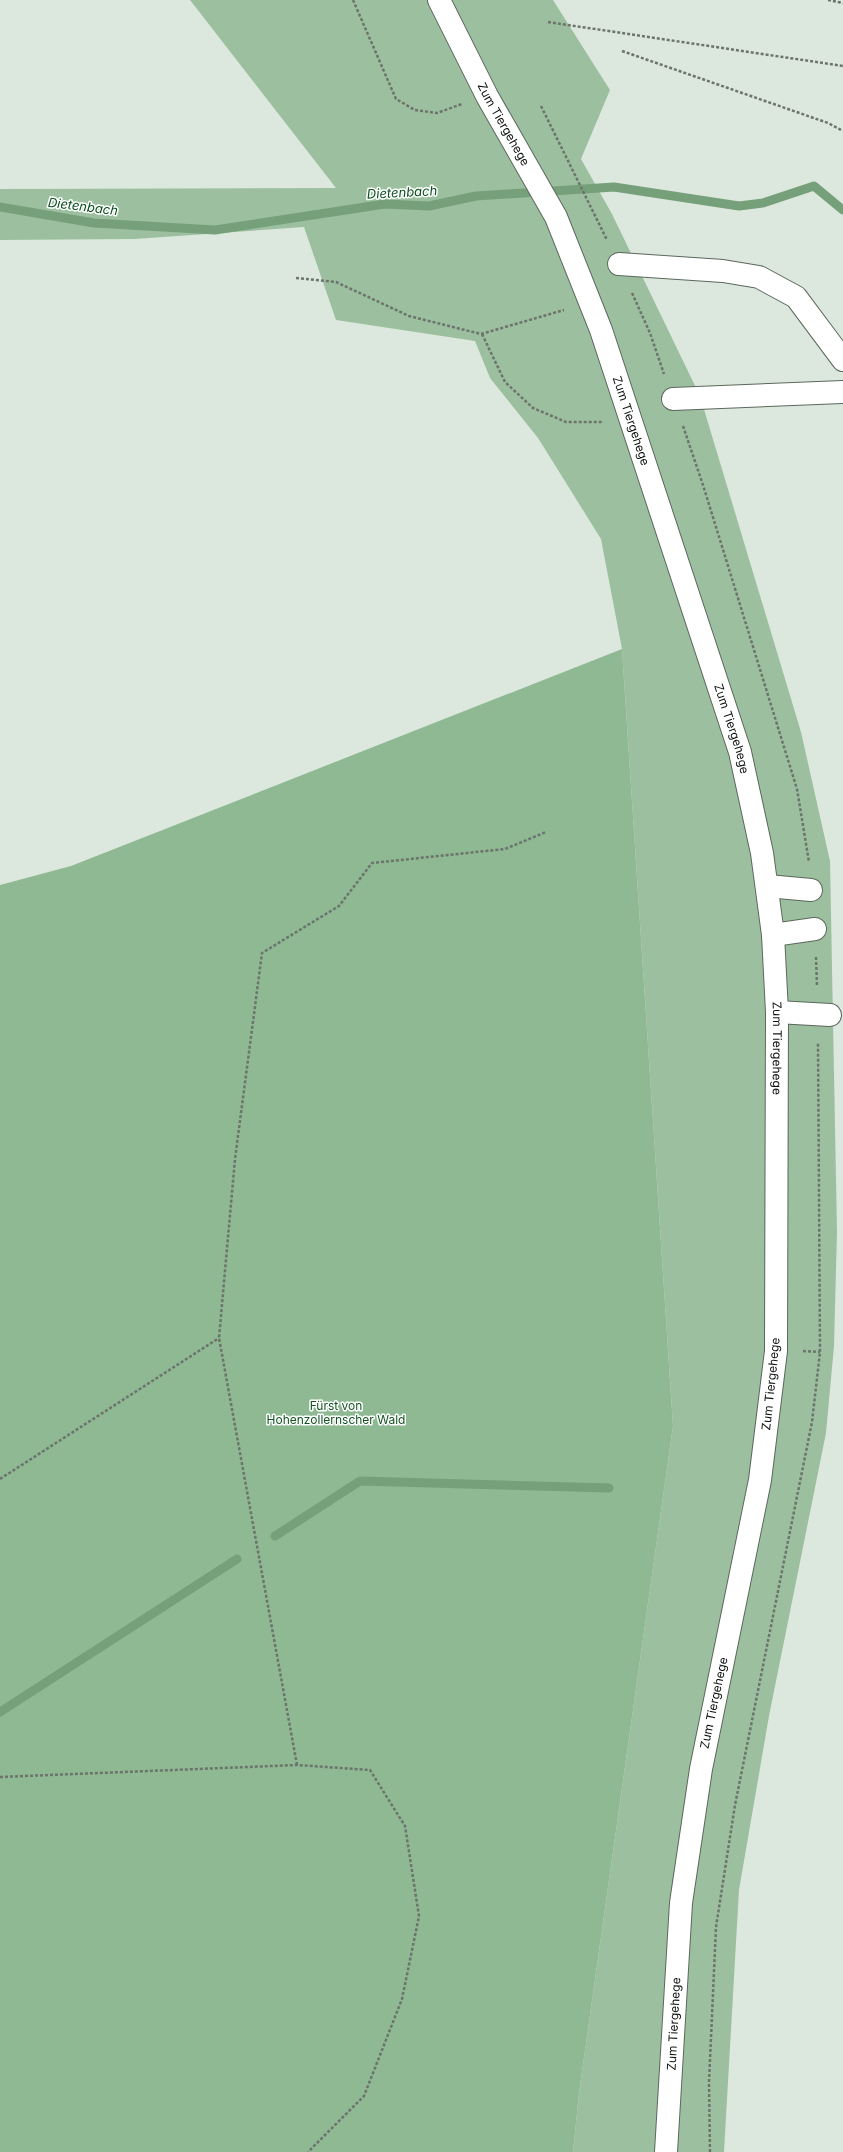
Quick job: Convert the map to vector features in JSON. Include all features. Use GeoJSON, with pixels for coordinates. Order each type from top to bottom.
{"type":"FeatureCollection","features":[{"type":"Feature","properties":{"kind":"street","name":"Zum Tiergehege"},"geometry":{"type":"LineString","coordinates":[[439,0],[487,96],[556,217],[591,302],[740,752],[767,886],[773,935],[777,1012],[776,1351],[760,1480],[701,1769],[681,1903],[666,2152]]}},
{"type":"Feature","properties":{"kind":"street"},"geometry":{"type":"LineString","coordinates":[[619,264],[723,271],[760,277],[796,297],[843,360]]}},
{"type":"Feature","properties":{"kind":"street"},"geometry":{"type":"LineString","coordinates":[[673,399],[843,392]]}},
{"type":"Feature","properties":{"kind":"street"},"geometry":{"type":"LineString","coordinates":[[767,886],[811,880]]}},
{"type":"Feature","properties":{"kind":"street"},"geometry":{"type":"LineString","coordinates":[[773,935],[815,929]]}},
{"type":"Feature","properties":{"kind":"street"},"geometry":{"type":"LineString","coordinates":[[777,1012],[830,1015]]}},
{"type":"Feature","properties":{"kind":"path"},"geometry":{"type":"LineString","coordinates":[[353,0],[396,99],[415,110],[437,113],[487,96]]}},
{"type":"Feature","properties":{"kind":"path"},"geometry":{"type":"LineString","coordinates":[[828,0],[843,3]]}},
{"type":"Feature","properties":{"kind":"path"},"geometry":{"type":"LineString","coordinates":[[548,22],[843,66]]}},
{"type":"Feature","properties":{"kind":"path"},"geometry":{"type":"LineString","coordinates":[[622,52],[828,123],[843,131]]}},
{"type":"Feature","properties":{"kind":"path"},"geometry":{"type":"LineString","coordinates":[[541,106],[596,215],[650,333],[703,485],[796,789],[811,880]]}},
{"type":"Feature","properties":{"kind":"path"},"geometry":{"type":"LineString","coordinates":[[296,278],[336,282],[409,316],[482,334],[591,302]]}},
{"type":"Feature","properties":{"kind":"path"},"geometry":{"type":"LineString","coordinates":[[482,334],[505,382],[533,408],[566,422],[630,421]]}},
{"type":"Feature","properties":{"kind":"path"},"geometry":{"type":"LineString","coordinates":[[296,1765],[219,1338],[235,1159],[262,953],[340,906],[372,863],[505,849],[546,832]]}},
{"type":"Feature","properties":{"kind":"path"},"geometry":{"type":"LineString","coordinates":[[816,954],[817,991]]}},
{"type":"Feature","properties":{"kind":"path"},"geometry":{"type":"LineString","coordinates":[[710,2152],[709,2082],[716,1927],[735,1805],[812,1422],[820,1352],[818,1043]]}},
{"type":"Feature","properties":{"kind":"path"},"geometry":{"type":"LineString","coordinates":[[0,1479],[219,1338]]}},
{"type":"Feature","properties":{"kind":"path"},"geometry":{"type":"LineString","coordinates":[[0,1777],[296,1765],[370,1770],[404,1826],[419,1916],[402,1999],[364,2096],[308,2152]]}},
{"type":"Feature","properties":{"kind":"green space"},"geometry":{"type":"Polygon","coordinates":[[[190,0],[553,0],[610,90],[581,159],[612,214],[700,396],[801,732],[830,861],[837,1232],[834,1346],[826,1433],[769,1716],[739,1890],[724,2152],[573,2152],[579,2093],[673,1426],[622,649],[601,539],[538,438],[490,378],[475,341],[336,320],[304,227],[135,239],[0,240],[0,189],[336,188],[190,0]]]}},
{"type":"Feature","properties":{"kind":"green space","name":"Fürst von Hohenzollernscher Wald"},"geometry":{"type":"Polygon","coordinates":[[[622,649],[673,1426],[579,2093],[573,2152],[0,2152],[0,885],[71,866],[622,649]]]}},
{"type":"Feature","properties":{"kind":"waterway","name":"Dietenbach"},"geometry":{"type":"LineString","coordinates":[[0,207],[94,223],[215,230],[385,204],[429,206],[476,196],[614,187],[739,206],[763,203],[814,186],[843,210]]}},
{"type":"Feature","properties":{"kind":"waterway"},"geometry":{"type":"LineString","coordinates":[[275,1536],[360,1481],[609,1488]]}},
{"type":"Feature","properties":{"kind":"waterway"},"geometry":{"type":"LineString","coordinates":[[0,1712],[237,1559]]}}]}
